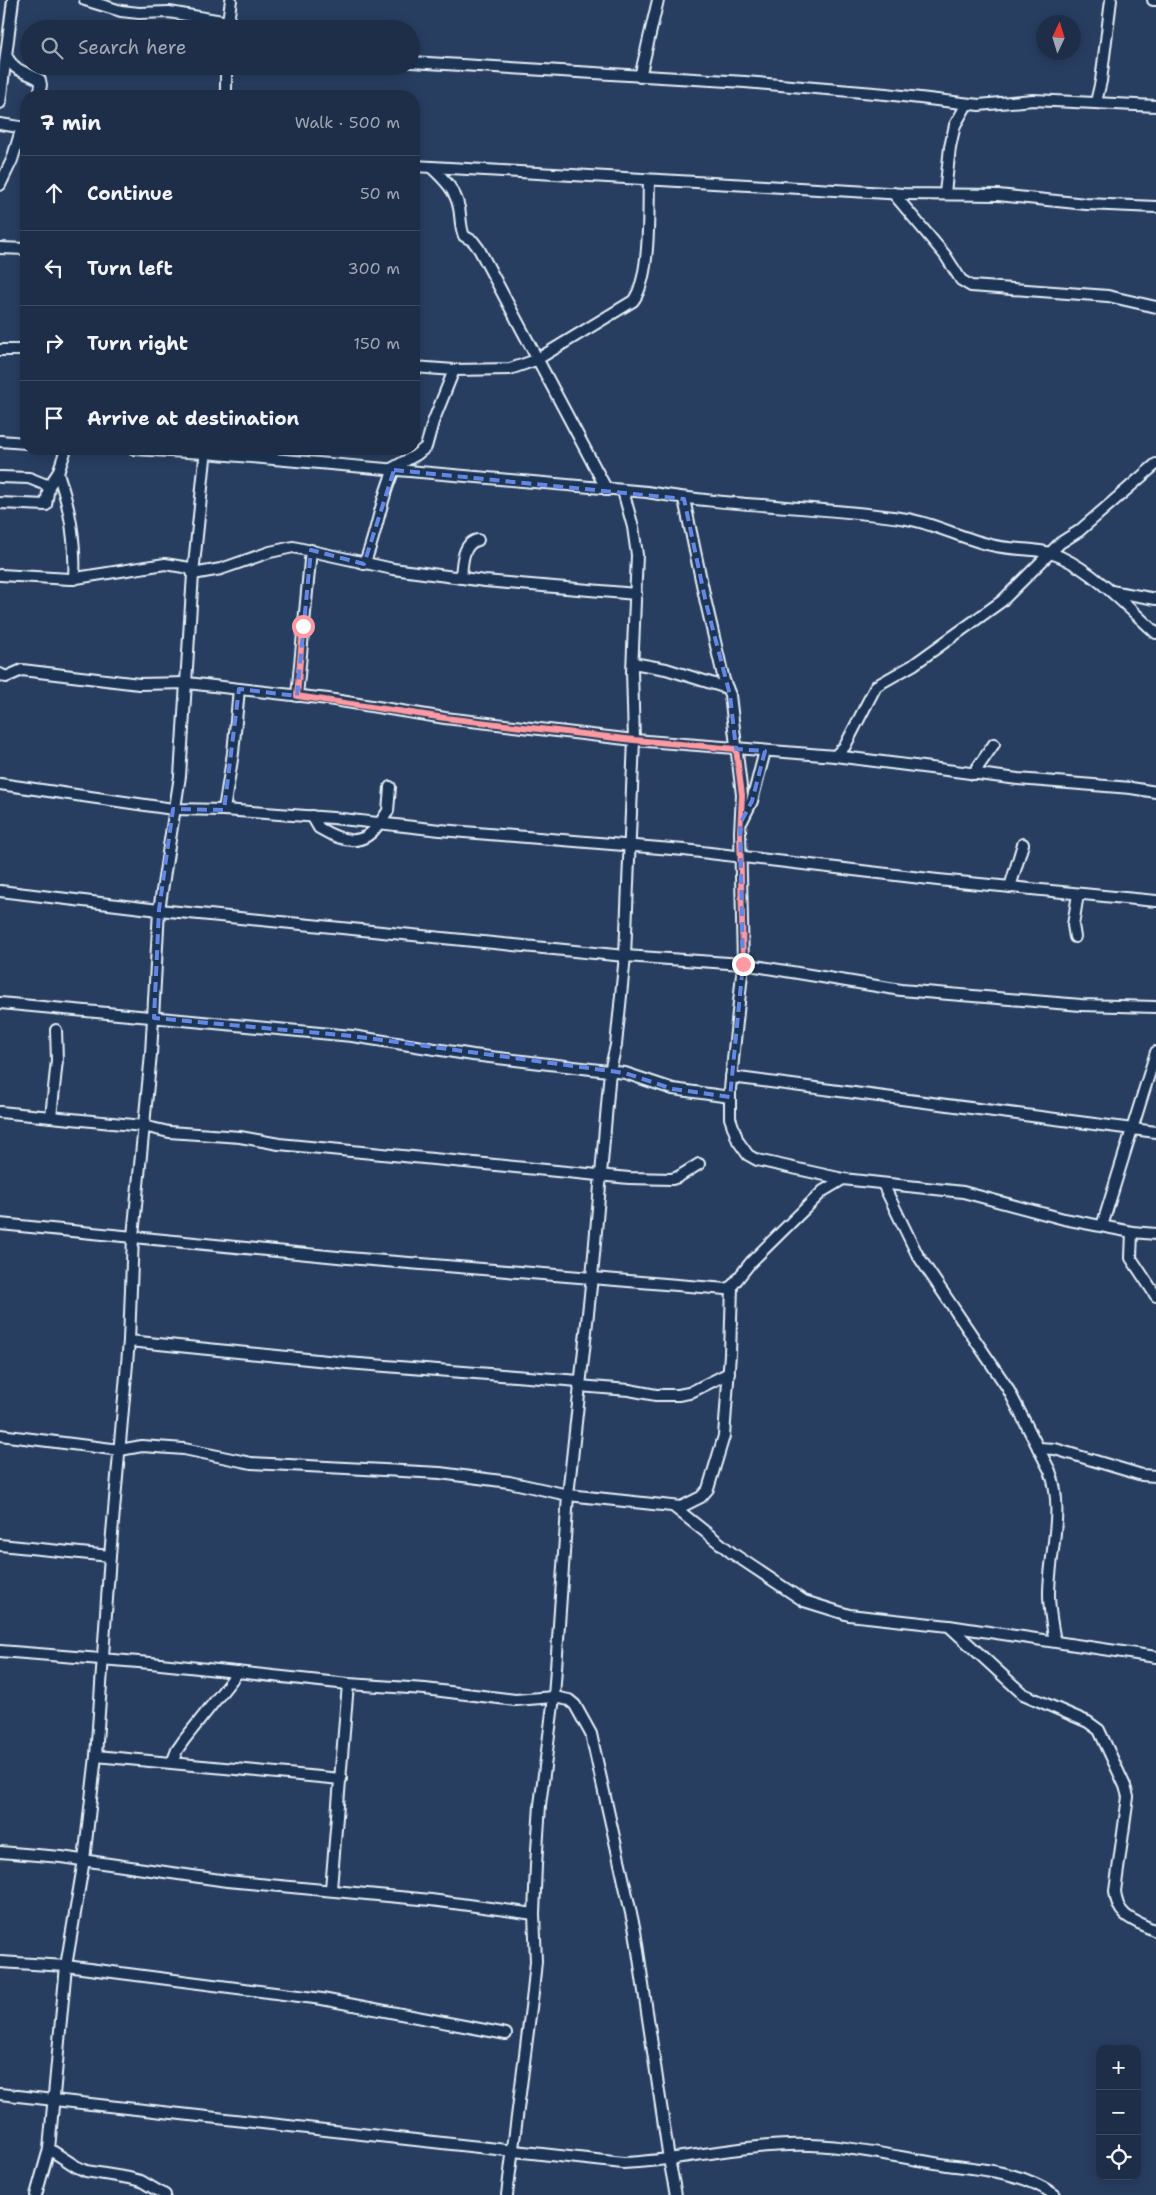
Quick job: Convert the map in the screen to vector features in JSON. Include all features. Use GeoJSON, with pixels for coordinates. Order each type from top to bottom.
{"type":"FeatureCollection","features":[{"type":"Feature","properties":{"kind":"street"},"geometry":{"type":"LineString","coordinates":[[0,103],[13,0]]}},
{"type":"Feature","properties":{"kind":"street"},"geometry":{"type":"LineString","coordinates":[[85,0],[121,11],[139,14],[169,12],[205,20]]}},
{"type":"Feature","properties":{"kind":"street"},"geometry":{"type":"LineString","coordinates":[[229,20],[231,0]]}},
{"type":"Feature","properties":{"kind":"street"},"geometry":{"type":"LineString","coordinates":[[640,77],[658,0]]}},
{"type":"Feature","properties":{"kind":"street"},"geometry":{"type":"LineString","coordinates":[[1096,102],[1104,58],[1111,0]]}},
{"type":"Feature","properties":{"kind":"street"},"geometry":{"type":"LineString","coordinates":[[6,55],[9,62],[20,72]]}},
{"type":"Feature","properties":{"kind":"street"},"geometry":{"type":"LineString","coordinates":[[420,63],[745,82],[886,94],[967,104],[986,105],[1033,100],[1156,106]]}},
{"type":"Feature","properties":{"kind":"street"},"geometry":{"type":"LineString","coordinates":[[28,75],[40,80],[40,90]]}},
{"type":"Feature","properties":{"kind":"street"},"geometry":{"type":"LineString","coordinates":[[226,75],[226,90]]}},
{"type":"Feature","properties":{"kind":"street"},"geometry":{"type":"LineString","coordinates":[[945,194],[950,147],[956,125],[967,104]]}},
{"type":"Feature","properties":{"kind":"street"},"geometry":{"type":"LineString","coordinates":[[0,124],[20,126]]}},
{"type":"Feature","properties":{"kind":"street"},"geometry":{"type":"LineString","coordinates":[[0,185],[20,138]]}},
{"type":"Feature","properties":{"kind":"street"},"geometry":{"type":"LineString","coordinates":[[420,167],[893,193],[998,195],[1086,204],[1156,208]]}},
{"type":"Feature","properties":{"kind":"street"},"geometry":{"type":"LineString","coordinates":[[432,168],[441,176],[453,192],[459,207],[463,233],[479,248],[536,360],[607,490]]}},
{"type":"Feature","properties":{"kind":"street"},"geometry":{"type":"LineString","coordinates":[[420,367],[501,371],[510,369],[536,360],[625,306],[636,296],[640,287],[645,258],[650,180]]}},
{"type":"Feature","properties":{"kind":"street"},"geometry":{"type":"LineString","coordinates":[[893,193],[945,255],[961,280],[971,286],[1108,296],[1156,307]]}},
{"type":"Feature","properties":{"kind":"street"},"geometry":{"type":"LineString","coordinates":[[0,248],[20,249]]}},
{"type":"Feature","properties":{"kind":"street"},"geometry":{"type":"LineString","coordinates":[[0,350],[20,350]]}},
{"type":"Feature","properties":{"kind":"street"},"geometry":{"type":"LineString","coordinates":[[420,452],[426,447],[433,422],[454,370]]}},
{"type":"Feature","properties":{"kind":"street"},"geometry":{"type":"LineString","coordinates":[[0,441],[20,443]]}},
{"type":"Feature","properties":{"kind":"street"},"geometry":{"type":"LineString","coordinates":[[0,503],[46,505],[49,486],[58,473],[64,455]]}},
{"type":"Feature","properties":{"kind":"street"},"geometry":{"type":"LineString","coordinates":[[36,2195],[49,2149],[66,1966],[84,1860],[96,1756],[110,1556],[129,1341],[133,1236],[154,1018],[159,910],[180,776],[194,574],[205,455]]}},
{"type":"Feature","properties":{"kind":"street"},"geometry":{"type":"LineString","coordinates":[[244,455],[607,490],[647,492],[776,508],[842,511],[908,520],[991,545],[1021,551],[1050,552],[1071,562],[1110,591],[1156,633]]}},
{"type":"Feature","properties":{"kind":"street"},"geometry":{"type":"LineString","coordinates":[[364,564],[380,516],[392,470],[416,455]]}},
{"type":"Feature","properties":{"kind":"street"},"geometry":{"type":"LineString","coordinates":[[835,756],[844,746],[876,686],[913,665],[1002,601],[1060,543],[1079,532],[1156,464]]}},
{"type":"Feature","properties":{"kind":"street"},"geometry":{"type":"LineString","coordinates":[[58,473],[64,491],[75,548],[74,579]]}},
{"type":"Feature","properties":{"kind":"street"},"geometry":{"type":"LineString","coordinates":[[0,477],[29,478],[49,486]]}},
{"type":"Feature","properties":{"kind":"street"},"geometry":{"type":"LineString","coordinates":[[507,2195],[535,1976],[534,1914],[540,1805],[554,1697],[568,1495],[592,1277],[610,1071],[616,1045],[625,956],[628,846],[634,740],[632,663],[637,555],[623,491]]}},
{"type":"Feature","properties":{"kind":"street"},"geometry":{"type":"LineString","coordinates":[[684,498],[706,603],[730,695],[742,795],[740,824],[743,964],[731,1077],[730,1118],[733,1130],[748,1155],[757,1160],[843,1179],[963,1192],[1048,1216],[1132,1232],[1156,1234]]}},
{"type":"Feature","properties":{"kind":"street"},"geometry":{"type":"LineString","coordinates":[[460,578],[466,549],[469,544],[478,540]]}},
{"type":"Feature","properties":{"kind":"street"},"geometry":{"type":"LineString","coordinates":[[194,574],[221,569],[284,548],[302,548],[364,564],[460,578],[636,594]]}},
{"type":"Feature","properties":{"kind":"street"},"geometry":{"type":"LineString","coordinates":[[297,696],[311,550]]}},
{"type":"Feature","properties":{"kind":"street"},"geometry":{"type":"LineString","coordinates":[[0,575],[74,579],[165,564],[190,568],[194,574]]}},
{"type":"Feature","properties":{"kind":"street"},"geometry":{"type":"LineString","coordinates":[[1110,591],[1156,599]]}},
{"type":"Feature","properties":{"kind":"street"},"geometry":{"type":"LineString","coordinates":[[632,663],[666,669],[727,688]]}},
{"type":"Feature","properties":{"kind":"street"},"geometry":{"type":"LineString","coordinates":[[0,674],[6,677],[22,670],[138,684],[187,683],[297,696],[445,718],[634,740],[835,756],[973,774],[1156,792]]}},
{"type":"Feature","properties":{"kind":"street"},"geometry":{"type":"LineString","coordinates":[[224,810],[233,753],[239,689]]}},
{"type":"Feature","properties":{"kind":"street"},"geometry":{"type":"LineString","coordinates":[[973,774],[994,744]]}},
{"type":"Feature","properties":{"kind":"street"},"geometry":{"type":"LineString","coordinates":[[740,824],[752,801],[765,751]]}},
{"type":"Feature","properties":{"kind":"street"},"geometry":{"type":"LineString","coordinates":[[0,784],[174,809],[224,810],[312,816],[741,856],[1010,887],[1156,901]]}},
{"type":"Feature","properties":{"kind":"street"},"geometry":{"type":"LineString","coordinates":[[312,816],[318,828],[352,841],[366,838],[388,811],[390,787]]}},
{"type":"Feature","properties":{"kind":"street"},"geometry":{"type":"LineString","coordinates":[[1010,887],[1023,844]]}},
{"type":"Feature","properties":{"kind":"street"},"geometry":{"type":"LineString","coordinates":[[0,891],[159,910],[625,956],[743,964],[901,990],[1081,1005],[1156,1007]]}},
{"type":"Feature","properties":{"kind":"street"},"geometry":{"type":"LineString","coordinates":[[1075,937],[1073,924],[1078,894]]}},
{"type":"Feature","properties":{"kind":"street"},"geometry":{"type":"LineString","coordinates":[[0,1002],[352,1036],[473,1055],[630,1074],[673,1089],[730,1097]]}},
{"type":"Feature","properties":{"kind":"street"},"geometry":{"type":"LineString","coordinates":[[51,1117],[57,1060],[56,1030]]}},
{"type":"Feature","properties":{"kind":"street"},"geometry":{"type":"LineString","coordinates":[[1102,1226],[1156,1052]]}},
{"type":"Feature","properties":{"kind":"street"},"geometry":{"type":"LineString","coordinates":[[731,1077],[1156,1132]]}},
{"type":"Feature","properties":{"kind":"street"},"geometry":{"type":"LineString","coordinates":[[0,1112],[143,1126],[169,1132],[240,1137],[279,1144],[600,1175],[672,1179],[699,1164]]}},
{"type":"Feature","properties":{"kind":"street"},"geometry":{"type":"LineString","coordinates":[[0,1224],[348,1258],[726,1289],[732,1286],[751,1262],[823,1191],[843,1179]]}},
{"type":"Feature","properties":{"kind":"street"},"geometry":{"type":"LineString","coordinates":[[883,1184],[917,1254],[1007,1387],[1056,1486],[1056,1514],[1049,1593],[1050,1615],[1055,1641]]}},
{"type":"Feature","properties":{"kind":"street"},"geometry":{"type":"LineString","coordinates":[[1132,1232],[1131,1258],[1156,1296]]}},
{"type":"Feature","properties":{"kind":"street"},"geometry":{"type":"LineString","coordinates":[[0,1435],[120,1450],[148,1446],[201,1452],[244,1462],[440,1473],[509,1482],[568,1495],[674,1507],[692,1503],[708,1489],[724,1436],[729,1373],[732,1286]]}},
{"type":"Feature","properties":{"kind":"street"},"geometry":{"type":"LineString","coordinates":[[129,1341],[579,1384],[656,1395],[689,1393],[729,1373]]}},
{"type":"Feature","properties":{"kind":"street"},"geometry":{"type":"LineString","coordinates":[[1038,1448],[1055,1448],[1142,1475],[1156,1476]]}},
{"type":"Feature","properties":{"kind":"street"},"geometry":{"type":"LineString","coordinates":[[674,1507],[732,1553],[804,1601],[849,1615],[949,1626],[1156,1657]]}},
{"type":"Feature","properties":{"kind":"street"},"geometry":{"type":"LineString","coordinates":[[0,1545],[110,1556]]}},
{"type":"Feature","properties":{"kind":"street"},"geometry":{"type":"LineString","coordinates":[[949,1626],[1023,1694],[1088,1722],[1103,1734],[1128,1797],[1115,1891],[1117,1906],[1130,1919],[1156,1931]]}},
{"type":"Feature","properties":{"kind":"street"},"geometry":{"type":"LineString","coordinates":[[0,1651],[102,1658],[348,1684],[425,1689],[515,1700],[554,1697],[569,1700],[575,1705],[591,1734],[635,1931],[676,2195]]}},
{"type":"Feature","properties":{"kind":"street"},"geometry":{"type":"LineString","coordinates":[[172,1763],[184,1740],[238,1672]]}},
{"type":"Feature","properties":{"kind":"street"},"geometry":{"type":"LineString","coordinates":[[331,1889],[342,1780],[348,1684]]}},
{"type":"Feature","properties":{"kind":"street"},"geometry":{"type":"LineString","coordinates":[[96,1756],[342,1780]]}},
{"type":"Feature","properties":{"kind":"street"},"geometry":{"type":"LineString","coordinates":[[0,1852],[84,1860],[227,1881],[331,1889],[534,1914]]}},
{"type":"Feature","properties":{"kind":"street"},"geometry":{"type":"LineString","coordinates":[[0,1962],[66,1966],[322,1999],[506,2034]]}},
{"type":"Feature","properties":{"kind":"street"},"geometry":{"type":"LineString","coordinates":[[0,2094],[622,2164],[770,2146],[831,2146],[1000,2171],[1028,2179],[1055,2195]]}},
{"type":"Feature","properties":{"kind":"street"},"geometry":{"type":"LineString","coordinates":[[49,2149],[76,2167],[86,2171],[130,2178],[165,2195]]}},
{"type":"Feature","properties":{"kind":"highlighted area"},"geometry":{"type":"Polygon","coordinates":[[[394,470],[684,499],[706,603],[730,695],[736,749],[765,751],[752,801],[740,824],[743,964],[730,1097],[673,1089],[625,1073],[352,1036],[154,1018],[159,910],[173,809],[224,810],[239,689],[297,696],[311,550],[364,564],[394,470]]]}},
{"type":"Feature","properties":{"kind":"route"},"geometry":{"type":"LineString","coordinates":[[303,626],[297,696],[328,699],[445,718],[634,740],[736,749],[742,795],[740,832],[743,964]]}}]}
